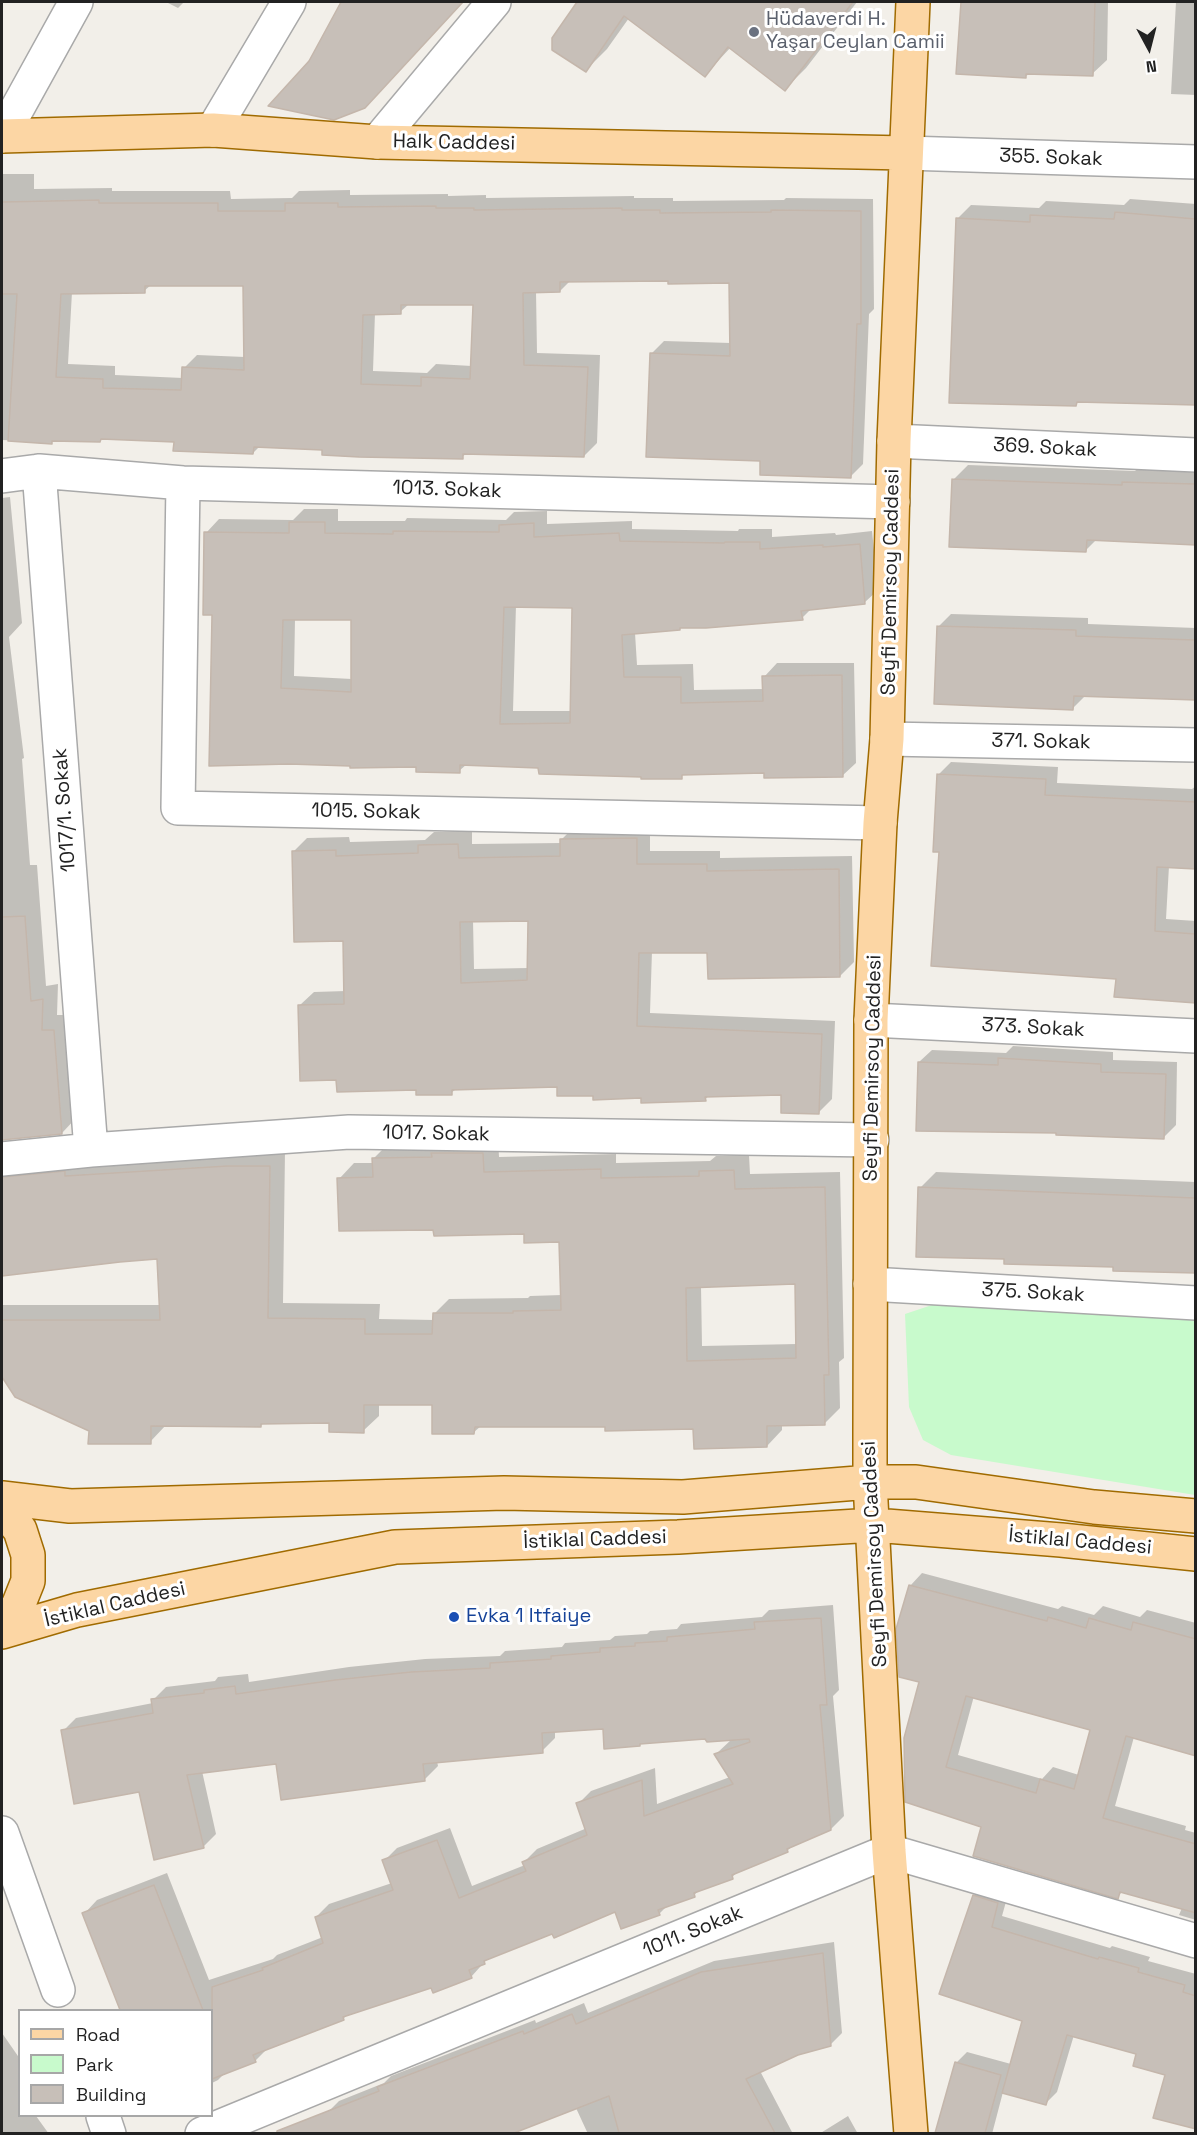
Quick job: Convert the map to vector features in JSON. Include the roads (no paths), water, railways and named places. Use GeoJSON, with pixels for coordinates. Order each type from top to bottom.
{"type":"FeatureCollection","features":[{"type":"Feature","properties":{"kind":"main road","name":"Seyfi Demirsoy Caddesi"},"geometry":{"type":"LineString","coordinates":[[911,2133],[889,1851],[870,1482],[870,1284],[871,1020],[880,823],[887,739],[894,441],[913,2]]}},
{"type":"Feature","properties":{"kind":"main road","name":"Halk Caddesi"},"geometry":{"type":"LineString","coordinates":[[2,136],[213,130],[377,142],[906,153]]}},
{"type":"Feature","properties":{"kind":"main road","name":"İstiklal Caddesi"},"geometry":{"type":"LineString","coordinates":[[2,1498],[70,1506],[504,1493],[683,1497],[870,1482],[915,1482],[1094,1507],[1196,1516]]}},
{"type":"Feature","properties":{"kind":"main road"},"geometry":{"type":"LineString","coordinates":[[2,1508],[20,1530],[28,1555],[28,1581],[18,1606],[2,1626]]}},
{"type":"Feature","properties":{"kind":"main road","name":"İstiklal Caddesi"},"geometry":{"type":"LineString","coordinates":[[2,1632],[77,1610],[395,1547],[678,1537],[873,1526],[1061,1540],[1196,1554]]}},
{"type":"Feature","properties":{"kind":"street"},"geometry":{"type":"LineString","coordinates":[[2,136],[76,2]]}},
{"type":"Feature","properties":{"kind":"street"},"geometry":{"type":"LineString","coordinates":[[213,130],[289,2]]}},
{"type":"Feature","properties":{"kind":"street"},"geometry":{"type":"LineString","coordinates":[[377,142],[494,2]]}},
{"type":"Feature","properties":{"kind":"street","name":"355. Sokak"},"geometry":{"type":"LineString","coordinates":[[906,153],[1196,162]]}},
{"type":"Feature","properties":{"kind":"street","name":"369. Sokak"},"geometry":{"type":"LineString","coordinates":[[894,441],[1196,455]]}},
{"type":"Feature","properties":{"kind":"street","name":"1013. Sokak"},"geometry":{"type":"LineString","coordinates":[[2,476],[39,471],[183,483],[893,502]]}},
{"type":"Feature","properties":{"kind":"street","name":"1017/1. Sokak"},"geometry":{"type":"LineString","coordinates":[[39,471],[91,1150]]}},
{"type":"Feature","properties":{"kind":"street","name":"1015. Sokak"},"geometry":{"type":"LineString","coordinates":[[183,483],[178,808],[880,823]]}},
{"type":"Feature","properties":{"kind":"street","name":"371. Sokak"},"geometry":{"type":"LineString","coordinates":[[887,739],[1196,745]]}},
{"type":"Feature","properties":{"kind":"street","name":"373. Sokak"},"geometry":{"type":"LineString","coordinates":[[871,1020],[1196,1036]]}},
{"type":"Feature","properties":{"kind":"street","name":"1017. Sokak"},"geometry":{"type":"LineString","coordinates":[[2,1159],[91,1150],[349,1132],[872,1140]]}},
{"type":"Feature","properties":{"kind":"street","name":"375. Sokak"},"geometry":{"type":"LineString","coordinates":[[870,1284],[1196,1303]]}},
{"type":"Feature","properties":{"kind":"street"},"geometry":{"type":"LineString","coordinates":[[2,1833],[61,2000]]}},
{"type":"Feature","properties":{"kind":"street"},"geometry":{"type":"LineString","coordinates":[[889,1851],[1196,1941]]}},
{"type":"Feature","properties":{"kind":"street","name":"1011. Sokak"},"geometry":{"type":"LineString","coordinates":[[202,2133],[889,1851]]}},
{"type":"Feature","properties":{"kind":"street"},"geometry":{"type":"LineString","coordinates":[[2,1893],[61,2000]]}},
{"type":"Feature","properties":{"kind":"street"},"geometry":{"type":"LineString","coordinates":[[104,2117],[109,2133]]}},
{"type":"Feature","properties":{"kind":"place","name":"Hüdaverdi H. Yaşar Ceylan Camii"},"geometry":{"type":"Point","coordinates":[754,32]}},
{"type":"Feature","properties":{"kind":"place","name":"Evka 1 Itfaiye"},"geometry":{"type":"Point","coordinates":[454,1617]}}]}
